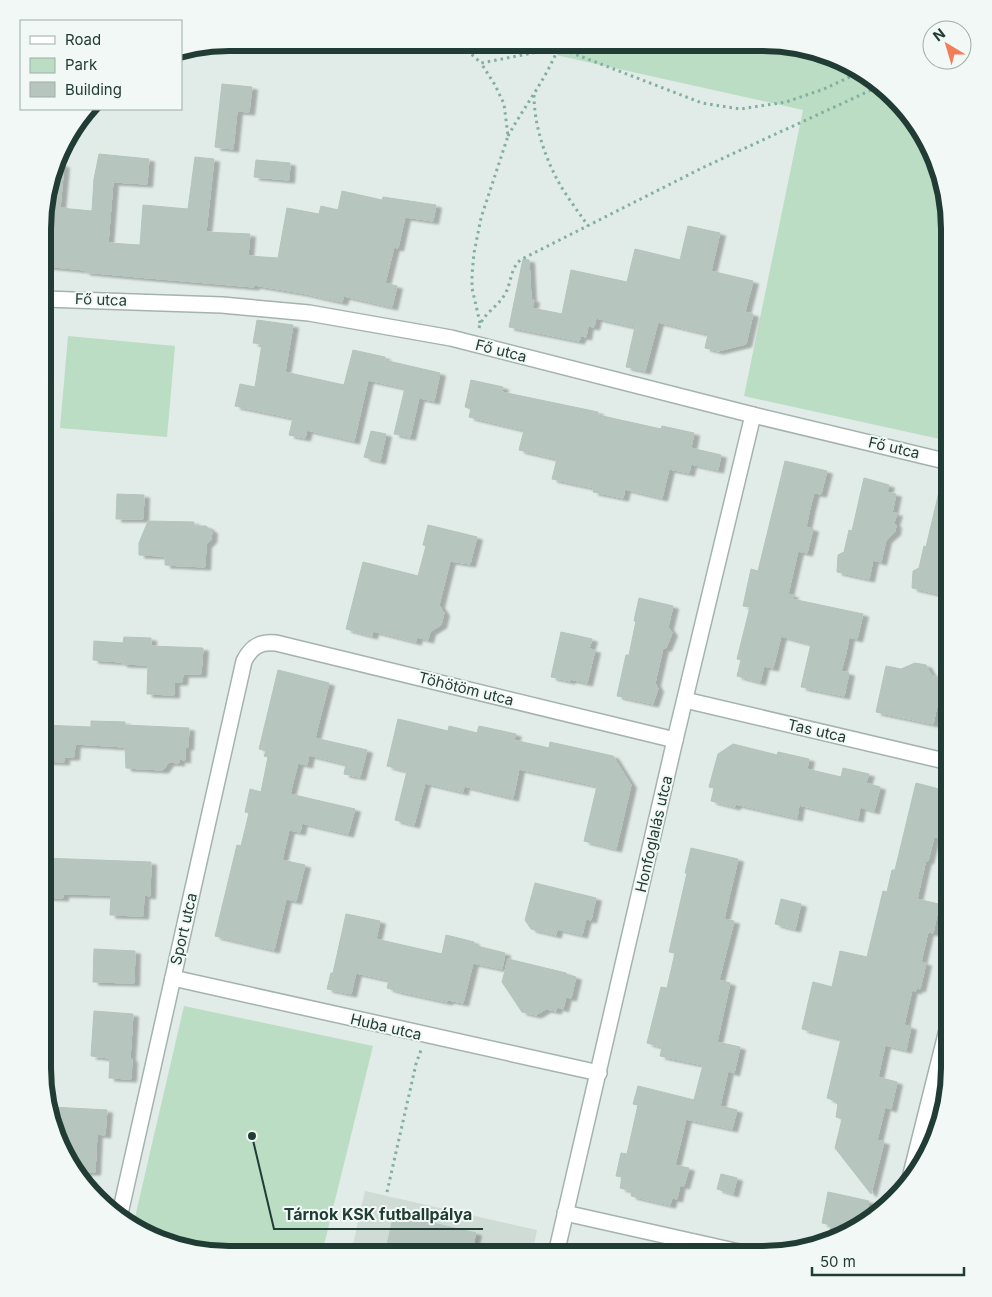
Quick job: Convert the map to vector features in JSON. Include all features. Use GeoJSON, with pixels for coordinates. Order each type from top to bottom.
{"type":"FeatureCollection","features":[{"type":"Feature","properties":{"kind":"street","name":"Fő utca"},"geometry":{"type":"LineString","coordinates":[[51,299],[222,305],[309,313],[451,338],[941,460]]}},
{"type":"Feature","properties":{"kind":"street","name":"Honfoglalás utca"},"geometry":{"type":"LineString","coordinates":[[558,1246],[675,740],[754,415]]}},
{"type":"Feature","properties":{"kind":"street","name":"Töhötöm utca"},"geometry":{"type":"LineString","coordinates":[[257,645],[266,642],[276,643],[675,740]]}},
{"type":"Feature","properties":{"kind":"street","name":"Sport utca"},"geometry":{"type":"LineString","coordinates":[[122,1210],[244,661],[249,652],[257,645]]}},
{"type":"Feature","properties":{"kind":"street","name":"Tas utca"},"geometry":{"type":"LineString","coordinates":[[685,700],[941,760]]}},
{"type":"Feature","properties":{"kind":"street","name":"Huba utca"},"geometry":{"type":"LineString","coordinates":[[173,978],[426,1036],[599,1073]]}},
{"type":"Feature","properties":{"kind":"street"},"geometry":{"type":"LineString","coordinates":[[914,1162],[941,1054]]}},
{"type":"Feature","properties":{"kind":"street"},"geometry":{"type":"LineString","coordinates":[[566,1213],[712,1246]]}},
{"type":"Feature","properties":{"kind":"path"},"geometry":{"type":"LineString","coordinates":[[481,63],[535,51]]}},
{"type":"Feature","properties":{"kind":"path"},"geometry":{"type":"LineString","coordinates":[[557,51],[534,95],[520,114],[508,136],[481,218],[472,274],[472,288],[480,324],[484,316],[501,301],[506,293],[516,263],[704,167],[873,89]]}},
{"type":"Feature","properties":{"kind":"path"},"geometry":{"type":"LineString","coordinates":[[573,51],[702,104],[740,109],[786,102],[824,89],[853,75]]}},
{"type":"Feature","properties":{"kind":"path"},"geometry":{"type":"LineString","coordinates":[[469,52],[481,63],[504,104],[508,136]]}},
{"type":"Feature","properties":{"kind":"path"},"geometry":{"type":"LineString","coordinates":[[534,95],[537,123],[545,152],[557,180],[588,226]]}},
{"type":"Feature","properties":{"kind":"path"},"geometry":{"type":"LineString","coordinates":[[387,1192],[416,1064],[426,1036]]}},
{"type":"Feature","properties":{"kind":"shaded area"},"geometry":{"type":"Polygon","coordinates":[[[365,1191],[537,1230],[534,1246],[353,1246],[365,1191]]]}},
{"type":"Feature","properties":{"kind":"green space"},"geometry":{"type":"Polygon","coordinates":[[[567,51],[763,51],[786,53],[809,57],[842,70],[862,81],[889,103],[911,130],[922,150],[935,183],[939,206],[941,229],[941,439],[744,396],[803,110],[556,55],[567,51]]]}},
{"type":"Feature","properties":{"kind":"green space"},"geometry":{"type":"Polygon","coordinates":[[[68,336],[175,346],[167,437],[60,428],[68,336]]]}},
{"type":"Feature","properties":{"kind":"green space"},"geometry":{"type":"Polygon","coordinates":[[[184,1006],[373,1046],[324,1246],[229,1246],[206,1244],[183,1240],[161,1232],[135,1219],[184,1006]]]}},
{"type":"Feature","properties":{"kind":"building"},"geometry":{"type":"Polygon","coordinates":[[[222,84],[252,87],[249,112],[237,111],[233,149],[215,147],[222,84]]]}},
{"type":"Feature","properties":{"kind":"building"},"geometry":{"type":"Polygon","coordinates":[[[99,154],[149,159],[147,184],[113,182],[108,243],[140,245],[143,205],[188,209],[195,157],[214,159],[206,232],[250,234],[248,256],[278,258],[287,208],[319,214],[321,206],[338,210],[342,191],[382,200],[383,197],[436,205],[433,221],[405,217],[398,248],[394,247],[385,283],[397,286],[392,307],[344,296],[342,302],[254,285],[254,287],[138,277],[51,267],[53,206],[57,183],[64,165],[60,208],[92,211],[94,179],[99,154]]]}},
{"type":"Feature","properties":{"kind":"building"},"geometry":{"type":"Polygon","coordinates":[[[256,160],[290,163],[289,180],[254,177],[256,160]]]}},
{"type":"Feature","properties":{"kind":"building"},"geometry":{"type":"Polygon","coordinates":[[[688,226],[720,233],[711,271],[753,281],[745,312],[753,314],[746,344],[718,351],[705,348],[708,334],[658,322],[645,371],[626,367],[635,327],[596,318],[594,327],[588,326],[586,337],[581,336],[579,341],[509,327],[523,259],[529,260],[531,299],[534,300],[532,308],[562,314],[571,270],[627,282],[635,249],[680,260],[688,226]]]}},
{"type":"Feature","properties":{"kind":"building"},"geometry":{"type":"Polygon","coordinates":[[[257,320],[293,325],[285,372],[344,385],[353,350],[385,357],[384,360],[440,373],[434,401],[419,398],[410,437],[394,434],[405,388],[368,380],[354,441],[307,430],[305,438],[289,435],[293,418],[235,406],[240,384],[255,387],[262,344],[253,343],[257,320]]]}},
{"type":"Feature","properties":{"kind":"building"},"geometry":{"type":"Polygon","coordinates":[[[471,380],[503,387],[502,392],[598,412],[598,415],[661,429],[662,426],[694,433],[691,448],[721,455],[718,470],[691,464],[689,473],[669,469],[662,498],[625,489],[623,498],[593,492],[594,488],[552,479],[557,459],[519,450],[524,430],[469,417],[471,409],[465,407],[471,380]]]}},
{"type":"Feature","properties":{"kind":"building"},"geometry":{"type":"Polygon","coordinates":[[[371,431],[386,434],[380,461],[364,457],[371,431]]]}},
{"type":"Feature","properties":{"kind":"building"},"geometry":{"type":"Polygon","coordinates":[[[785,461],[827,471],[821,494],[814,493],[806,527],[813,529],[807,553],[798,551],[788,594],[793,595],[792,599],[863,614],[857,639],[849,637],[841,671],[849,673],[844,696],[801,687],[811,644],[781,636],[773,668],[764,666],[760,682],[737,676],[741,660],[737,659],[750,607],[743,606],[751,569],[758,571],[785,461]]]}},
{"type":"Feature","properties":{"kind":"building"},"geometry":{"type":"Polygon","coordinates":[[[864,478],[889,485],[887,492],[896,494],[892,513],[897,513],[894,523],[896,525],[895,532],[886,540],[881,562],[873,560],[869,579],[837,572],[838,555],[844,552],[849,530],[852,531],[864,478]]]}},
{"type":"Feature","properties":{"kind":"building"},"geometry":{"type":"Polygon","coordinates":[[[941,483],[941,595],[912,588],[913,571],[919,568],[924,546],[926,547],[941,483]]]}},
{"type":"Feature","properties":{"kind":"building"},"geometry":{"type":"Polygon","coordinates":[[[117,494],[144,495],[143,519],[116,519],[117,494]]]}},
{"type":"Feature","properties":{"kind":"building"},"geometry":{"type":"Polygon","coordinates":[[[148,521],[194,522],[194,526],[206,526],[212,531],[211,540],[206,545],[205,567],[165,565],[165,556],[139,555],[139,543],[148,521]]]}},
{"type":"Feature","properties":{"kind":"building"},"geometry":{"type":"Polygon","coordinates":[[[428,525],[477,537],[470,564],[450,561],[439,605],[444,613],[441,625],[430,632],[428,640],[417,637],[416,642],[373,631],[372,636],[346,629],[363,562],[418,576],[426,546],[423,545],[428,525]]]}},
{"type":"Feature","properties":{"kind":"building"},"geometry":{"type":"Polygon","coordinates":[[[639,598],[673,606],[668,627],[672,633],[666,648],[663,648],[655,683],[658,689],[653,704],[617,696],[626,655],[629,655],[639,598]]]}},
{"type":"Feature","properties":{"kind":"building"},"geometry":{"type":"Polygon","coordinates":[[[561,632],[592,639],[589,649],[595,650],[587,683],[551,677],[561,632]]]}},
{"type":"Feature","properties":{"kind":"building"},"geometry":{"type":"Polygon","coordinates":[[[124,637],[151,638],[151,646],[203,648],[201,674],[183,674],[182,682],[174,682],[174,695],[147,694],[148,665],[93,660],[94,641],[123,643],[124,637]]]}},
{"type":"Feature","properties":{"kind":"building"},"geometry":{"type":"Polygon","coordinates":[[[915,663],[926,665],[932,676],[941,678],[941,687],[933,724],[876,712],[886,666],[901,669],[915,663]]]}},
{"type":"Feature","properties":{"kind":"building"},"geometry":{"type":"Polygon","coordinates":[[[278,670],[329,683],[315,738],[367,750],[360,777],[344,774],[346,764],[309,755],[307,765],[298,763],[290,794],[355,809],[348,834],[302,823],[300,832],[289,830],[282,860],[305,865],[296,901],[286,899],[274,950],[215,936],[237,845],[241,846],[249,813],[245,812],[250,789],[261,792],[268,757],[264,756],[266,751],[259,749],[278,670]]]}},
{"type":"Feature","properties":{"kind":"building"},"geometry":{"type":"Polygon","coordinates":[[[398,719],[448,731],[449,726],[477,733],[479,726],[516,734],[514,740],[549,748],[550,742],[613,756],[631,785],[616,849],[584,841],[597,786],[519,769],[513,798],[464,786],[463,792],[425,783],[414,825],[395,820],[407,771],[387,766],[398,719]]]}},
{"type":"Feature","properties":{"kind":"building"},"geometry":{"type":"Polygon","coordinates":[[[91,721],[125,722],[125,725],[189,728],[188,747],[185,747],[185,760],[179,759],[179,763],[169,762],[163,770],[126,768],[125,747],[75,744],[74,757],[64,757],[64,762],[51,761],[51,725],[91,727],[91,721]]]}},
{"type":"Feature","properties":{"kind":"building"},"geometry":{"type":"Polygon","coordinates":[[[733,744],[777,755],[778,752],[809,759],[807,769],[841,777],[843,768],[869,774],[866,783],[880,787],[874,811],[860,807],[858,819],[799,805],[797,818],[735,804],[735,807],[711,801],[714,788],[709,787],[718,754],[733,744]]]}},
{"type":"Feature","properties":{"kind":"building"},"geometry":{"type":"Polygon","coordinates":[[[916,783],[939,789],[937,797],[941,798],[941,830],[939,838],[934,837],[928,861],[926,860],[917,899],[939,904],[933,933],[928,932],[921,962],[926,963],[920,989],[912,990],[904,1025],[911,1027],[906,1050],[885,1045],[878,1077],[897,1082],[891,1109],[885,1107],[877,1140],[884,1142],[871,1194],[835,1148],[842,1119],[836,1117],[838,1104],[836,1101],[827,1098],[841,1039],[802,1029],[813,982],[832,987],[840,951],[867,957],[883,891],[887,892],[892,870],[895,870],[916,783]]]}},
{"type":"Feature","properties":{"kind":"building"},"geometry":{"type":"Polygon","coordinates":[[[691,848],[738,859],[724,919],[734,921],[719,980],[730,983],[717,1042],[740,1047],[734,1073],[728,1071],[720,1106],[737,1110],[732,1129],[686,1119],[675,1165],[689,1168],[684,1186],[680,1185],[677,1199],[672,1198],[670,1205],[631,1196],[632,1191],[620,1188],[622,1177],[616,1176],[621,1153],[627,1154],[638,1105],[633,1104],[638,1086],[694,1100],[703,1065],[660,1056],[662,1047],[647,1043],[661,987],[667,988],[675,953],[669,952],[691,848]]]}},
{"type":"Feature","properties":{"kind":"building"},"geometry":{"type":"Polygon","coordinates":[[[51,858],[151,862],[150,896],[144,895],[143,916],[110,915],[111,895],[63,894],[63,898],[51,897],[51,858]]]}},
{"type":"Feature","properties":{"kind":"building"},"geometry":{"type":"Polygon","coordinates":[[[535,883],[596,898],[591,920],[586,919],[582,935],[557,929],[556,935],[531,929],[525,920],[535,883]]]}},
{"type":"Feature","properties":{"kind":"building"},"geometry":{"type":"Polygon","coordinates":[[[781,899],[801,904],[795,929],[775,924],[781,899]]]}},
{"type":"Feature","properties":{"kind":"building"},"geometry":{"type":"Polygon","coordinates":[[[346,914],[380,921],[376,939],[442,954],[446,935],[474,942],[473,945],[505,953],[502,969],[473,963],[463,1003],[448,1000],[447,1002],[397,991],[387,988],[389,980],[356,973],[351,994],[327,989],[331,973],[333,973],[346,914]]]}},
{"type":"Feature","properties":{"kind":"building"},"geometry":{"type":"Polygon","coordinates":[[[94,949],[135,951],[134,983],[93,982],[94,949]]]}},
{"type":"Feature","properties":{"kind":"building"},"geometry":{"type":"Polygon","coordinates":[[[508,959],[576,977],[571,998],[566,997],[563,1009],[557,1007],[556,1011],[546,1009],[536,1015],[522,1012],[502,982],[508,959]]]}},
{"type":"Feature","properties":{"kind":"building"},"geometry":{"type":"Polygon","coordinates":[[[94,1011],[133,1014],[130,1059],[132,1059],[131,1079],[109,1078],[110,1058],[91,1056],[94,1011]]]}},
{"type":"Feature","properties":{"kind":"building"},"geometry":{"type":"Polygon","coordinates":[[[56,1107],[107,1110],[105,1135],[97,1134],[95,1172],[85,1172],[81,1167],[65,1136],[56,1107]]]}},
{"type":"Feature","properties":{"kind":"building"},"geometry":{"type":"Polygon","coordinates":[[[721,1174],[737,1178],[733,1194],[717,1189],[721,1174]]]}},
{"type":"Feature","properties":{"kind":"building"},"geometry":{"type":"Polygon","coordinates":[[[828,1192],[869,1201],[866,1213],[842,1227],[829,1233],[831,1225],[822,1223],[828,1192]]]}},
{"type":"Feature","properties":{"kind":"building"},"geometry":{"type":"Polygon","coordinates":[[[394,1214],[476,1233],[473,1246],[387,1246],[394,1214]]]}},
{"type":"Feature","properties":{"kind":"place","name":"Tárnok KSK futballpálya"},"geometry":{"type":"Point","coordinates":[252,1136]}}]}
